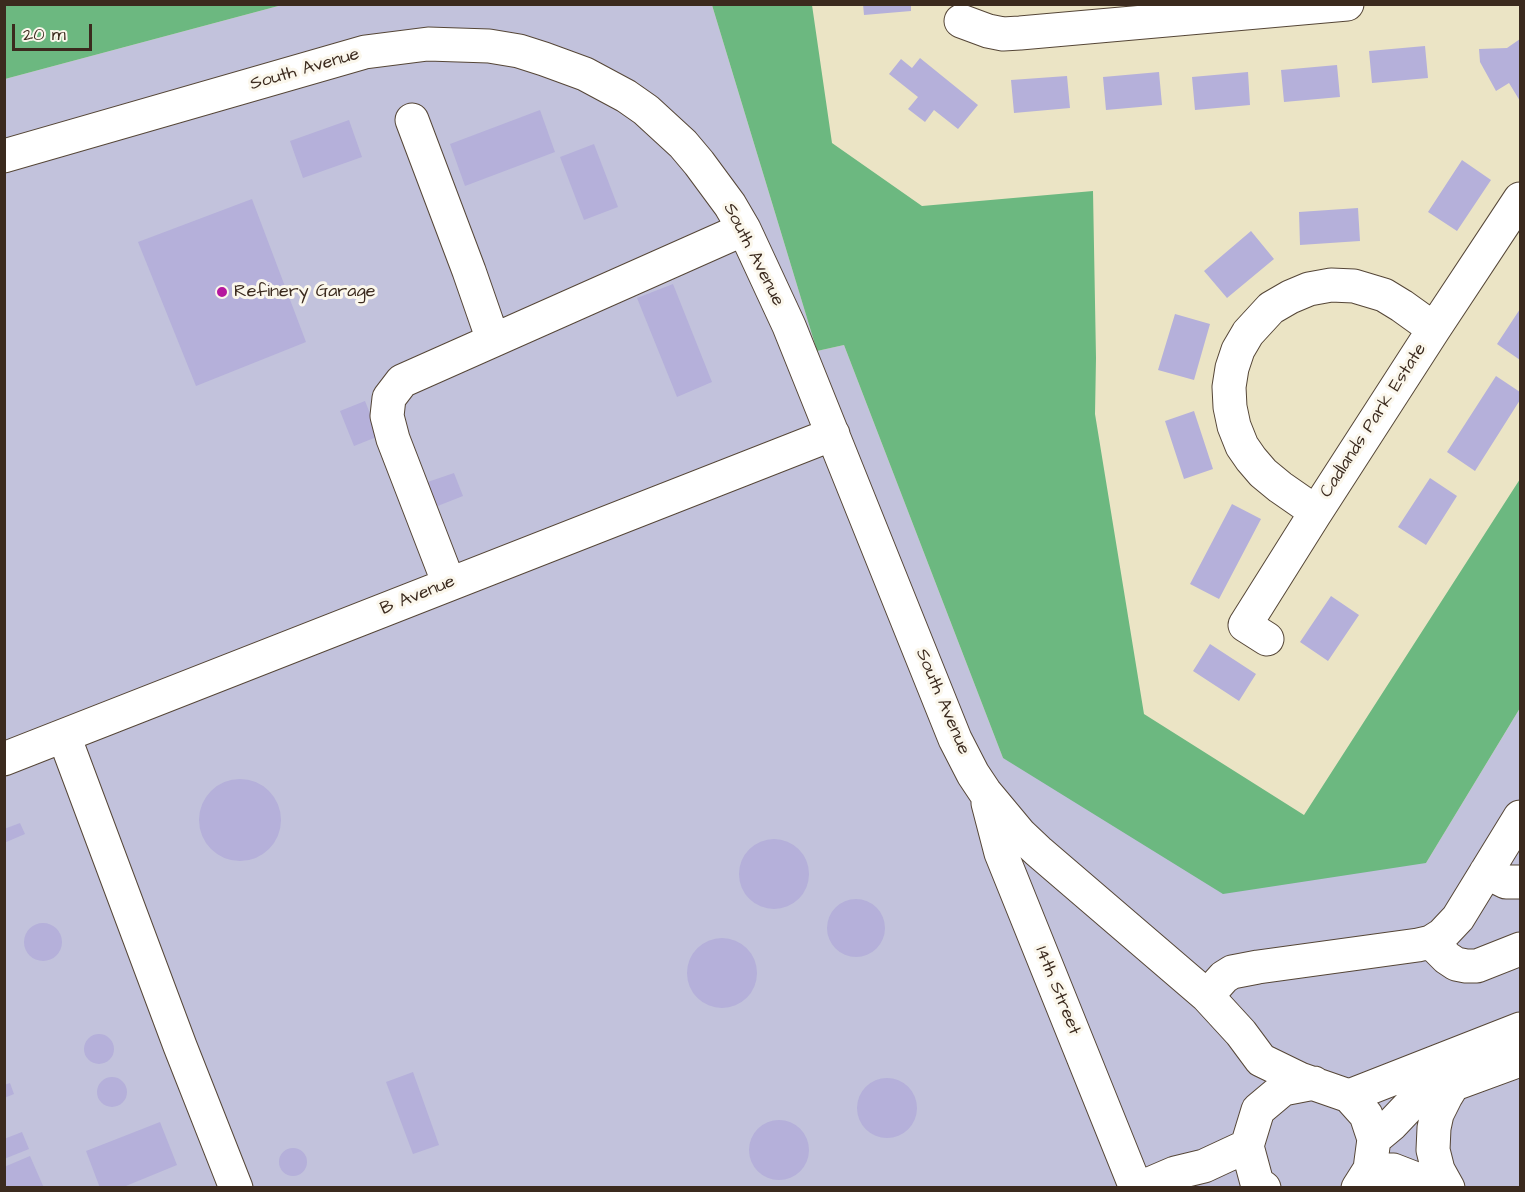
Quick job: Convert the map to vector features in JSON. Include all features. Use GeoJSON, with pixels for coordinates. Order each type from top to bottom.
{"type":"FeatureCollection","features":[{"type":"Feature","properties":{"kind":"street"},"geometry":{"type":"LineString","coordinates":[[961,21],[1003,34],[1347,4]]}},
{"type":"Feature","properties":{"kind":"street","name":"South Avenue"},"geometry":{"type":"LineString","coordinates":[[4,156],[364,52],[428,44],[489,46],[519,51],[585,74],[626,96],[646,110],[683,144],[699,163],[730,205],[744,229],[789,326],[955,739],[973,774],[985,792],[1026,839],[1207,996],[1261,1060]]}},
{"type":"Feature","properties":{"kind":"street"},"geometry":{"type":"LineString","coordinates":[[412,120],[493,340]]}},
{"type":"Feature","properties":{"kind":"street","name":"Cadlands Park Estate"},"geometry":{"type":"LineString","coordinates":[[1434,329],[1384,295],[1353,286],[1331,285],[1309,289],[1271,308],[1248,333],[1238,350],[1232,368],[1229,387],[1230,407],[1242,446],[1263,473],[1316,512],[1521,199]]}},
{"type":"Feature","properties":{"kind":"street"},"geometry":{"type":"LineString","coordinates":[[449,584],[393,439],[387,416],[389,398],[402,381],[744,229]]}},
{"type":"Feature","properties":{"kind":"street","name":"B Avenue"},"geometry":{"type":"LineString","coordinates":[[4,759],[833,434]]}},
{"type":"Feature","properties":{"kind":"street"},"geometry":{"type":"LineString","coordinates":[[1245,625],[1316,512]]}},
{"type":"Feature","properties":{"kind":"street"},"geometry":{"type":"LineString","coordinates":[[64,735],[236,1188]]}},
{"type":"Feature","properties":{"kind":"street","name":"14th Street"},"geometry":{"type":"LineString","coordinates":[[985,792],[1001,854],[1163,1180]]}},
{"type":"Feature","properties":{"kind":"street"},"geometry":{"type":"LineString","coordinates":[[1207,996],[1224,977],[1232,972],[1431,942],[1451,927],[1521,817]]}},
{"type":"Feature","properties":{"kind":"street"},"geometry":{"type":"LineString","coordinates":[[1486,872],[1506,882],[1521,882]]}},
{"type":"Feature","properties":{"kind":"street"},"geometry":{"type":"LineString","coordinates":[[1431,942],[1447,958],[1456,964],[1466,966],[1478,966],[1521,949]]}},
{"type":"Feature","properties":{"kind":"street"},"geometry":{"type":"LineString","coordinates":[[1349,1096],[1521,1029]]}},
{"type":"Feature","properties":{"kind":"street"},"geometry":{"type":"LineString","coordinates":[[1163,1180],[1261,1185],[1247,1146],[1258,1110],[1261,1060],[1300,1079],[1349,1096],[1366,1115],[1367,1165]]}},
{"type":"Feature","properties":{"kind":"street"},"geometry":{"type":"LineString","coordinates":[[1367,1165],[1392,1124],[1411,1104],[1442,1088],[1516,1064]]}},
{"type":"Feature","properties":{"kind":"street"},"geometry":{"type":"LineString","coordinates":[[1258,1110],[1283,1089],[1314,1083]]}},
{"type":"Feature","properties":{"kind":"street"},"geometry":{"type":"LineString","coordinates":[[1442,1088],[1446,1096],[1437,1114],[1433,1150],[1438,1170],[1448,1188]]}},
{"type":"Feature","properties":{"kind":"street"},"geometry":{"type":"LineString","coordinates":[[1163,1180],[1247,1146]]}},
{"type":"Feature","properties":{"kind":"street"},"geometry":{"type":"LineString","coordinates":[[1367,1165],[1394,1170],[1434,1188]]}},
{"type":"Feature","properties":{"kind":"shaded area"},"geometry":{"type":"Polygon","coordinates":[[[282,5],[712,5],[817,351],[844,345],[1003,758],[1426,863],[1520,708],[1520,1187],[5,1188],[5,79],[282,5]]]}},
{"type":"Feature","properties":{"kind":"green space"},"geometry":{"type":"Polygon","coordinates":[[[5,4],[282,4],[282,5],[5,79],[5,4]]]}},
{"type":"Feature","properties":{"kind":"green space"},"geometry":{"type":"Polygon","coordinates":[[[712,5],[812,5],[832,143],[922,206],[1093,191],[1095,414],[1144,714],[1304,815],[1520,479],[1520,708],[1426,863],[1223,894],[1003,758],[844,345],[817,351],[712,5]]]}},
{"type":"Feature","properties":{"kind":"building"},"geometry":{"type":"Polygon","coordinates":[[[863,4],[911,4],[911,11],[864,15],[863,4]]]}},
{"type":"Feature","properties":{"kind":"building"},"geometry":{"type":"Polygon","coordinates":[[[1520,39],[1520,101],[1509,83],[1496,91],[1480,62],[1479,49],[1507,48],[1520,39]]]}},
{"type":"Feature","properties":{"kind":"building"},"geometry":{"type":"Polygon","coordinates":[[[1425,46],[1428,78],[1372,83],[1369,51],[1425,46]]]}},
{"type":"Feature","properties":{"kind":"building"},"geometry":{"type":"Polygon","coordinates":[[[920,58],[978,105],[958,129],[934,110],[925,122],[908,109],[918,97],[889,74],[901,59],[912,68],[920,58]]]}},
{"type":"Feature","properties":{"kind":"building"},"geometry":{"type":"Polygon","coordinates":[[[1337,65],[1340,97],[1284,102],[1281,70],[1337,65]]]}},
{"type":"Feature","properties":{"kind":"building"},"geometry":{"type":"Polygon","coordinates":[[[1159,72],[1162,105],[1106,110],[1103,77],[1159,72]]]}},
{"type":"Feature","properties":{"kind":"building"},"geometry":{"type":"Polygon","coordinates":[[[1248,72],[1250,105],[1195,110],[1192,77],[1248,72]]]}},
{"type":"Feature","properties":{"kind":"building"},"geometry":{"type":"Polygon","coordinates":[[[1067,76],[1070,108],[1014,113],[1011,80],[1067,76]]]}},
{"type":"Feature","properties":{"kind":"building"},"geometry":{"type":"Polygon","coordinates":[[[540,110],[555,152],[465,186],[450,144],[540,110]]]}},
{"type":"Feature","properties":{"kind":"building"},"geometry":{"type":"Polygon","coordinates":[[[349,120],[362,157],[303,178],[290,141],[349,120]]]}},
{"type":"Feature","properties":{"kind":"building"},"geometry":{"type":"Polygon","coordinates":[[[594,144],[618,207],[584,220],[560,157],[594,144]]]}},
{"type":"Feature","properties":{"kind":"building"},"geometry":{"type":"Polygon","coordinates":[[[1462,160],[1491,180],[1457,231],[1428,212],[1462,160]]]}},
{"type":"Feature","properties":{"kind":"building","name":"Refinery Garage"},"geometry":{"type":"Polygon","coordinates":[[[252,199],[306,342],[196,386],[138,242],[252,199]]]}},
{"type":"Feature","properties":{"kind":"building"},"geometry":{"type":"Polygon","coordinates":[[[1358,208],[1360,241],[1300,245],[1299,212],[1358,208]]]}},
{"type":"Feature","properties":{"kind":"building"},"geometry":{"type":"Polygon","coordinates":[[[1251,231],[1274,259],[1227,298],[1204,271],[1251,231]]]}},
{"type":"Feature","properties":{"kind":"building"},"geometry":{"type":"Polygon","coordinates":[[[673,284],[712,382],[677,397],[637,298],[673,284]]]}},
{"type":"Feature","properties":{"kind":"building"},"geometry":{"type":"Polygon","coordinates":[[[1520,309],[1520,360],[1497,344],[1520,309]]]}},
{"type":"Feature","properties":{"kind":"building"},"geometry":{"type":"Polygon","coordinates":[[[1175,314],[1210,324],[1194,380],[1158,370],[1175,314]]]}},
{"type":"Feature","properties":{"kind":"building"},"geometry":{"type":"Polygon","coordinates":[[[1496,376],[1520,392],[1520,400],[1475,471],[1447,452],[1496,376]]]}},
{"type":"Feature","properties":{"kind":"building"},"geometry":{"type":"Polygon","coordinates":[[[365,401],[379,436],[354,446],[340,411],[365,401]]]}},
{"type":"Feature","properties":{"kind":"building"},"geometry":{"type":"Polygon","coordinates":[[[1194,411],[1213,469],[1184,479],[1165,421],[1194,411]]]}},
{"type":"Feature","properties":{"kind":"building"},"geometry":{"type":"Polygon","coordinates":[[[454,473],[463,496],[425,511],[416,486],[454,473]]]}},
{"type":"Feature","properties":{"kind":"building"},"geometry":{"type":"Polygon","coordinates":[[[1430,478],[1457,496],[1426,545],[1398,527],[1430,478]]]}},
{"type":"Feature","properties":{"kind":"building"},"geometry":{"type":"Polygon","coordinates":[[[1232,504],[1261,519],[1219,599],[1190,584],[1232,504]]]}},
{"type":"Feature","properties":{"kind":"building"},"geometry":{"type":"Polygon","coordinates":[[[1331,596],[1359,615],[1328,661],[1300,642],[1331,596]]]}},
{"type":"Feature","properties":{"kind":"building"},"geometry":{"type":"Polygon","coordinates":[[[1210,644],[1256,674],[1239,701],[1193,671],[1210,644]]]}},
{"type":"Feature","properties":{"kind":"building"},"geometry":{"type":"Polygon","coordinates":[[[240,779],[256,782],[269,791],[278,804],[281,820],[278,836],[269,849],[256,858],[240,861],[224,858],[211,849],[202,836],[199,820],[202,804],[211,791],[224,782],[240,779]]]}},
{"type":"Feature","properties":{"kind":"building"},"geometry":{"type":"Polygon","coordinates":[[[20,823],[25,834],[4,843],[4,829],[20,823]]]}},
{"type":"Feature","properties":{"kind":"building"},"geometry":{"type":"Polygon","coordinates":[[[774,839],[787,842],[799,849],[806,861],[809,874],[806,887],[799,899],[787,906],[774,909],[761,906],[749,899],[742,887],[739,874],[742,861],[749,849],[761,842],[774,839]]]}},
{"type":"Feature","properties":{"kind":"building"},"geometry":{"type":"Polygon","coordinates":[[[856,899],[867,901],[877,907],[883,917],[885,928],[883,939],[877,949],[867,955],[856,957],[845,955],[835,949],[829,939],[827,928],[829,917],[835,907],[845,901],[856,899]]]}},
{"type":"Feature","properties":{"kind":"building"},"geometry":{"type":"Polygon","coordinates":[[[43,923],[56,929],[62,942],[56,955],[43,961],[30,955],[24,942],[30,929],[43,923]]]}},
{"type":"Feature","properties":{"kind":"building"},"geometry":{"type":"Polygon","coordinates":[[[722,938],[735,941],[747,948],[754,960],[757,973],[754,986],[747,998],[735,1005],[722,1008],[709,1005],[697,998],[690,986],[687,973],[690,960],[697,948],[709,941],[722,938]]]}},
{"type":"Feature","properties":{"kind":"building"},"geometry":{"type":"Polygon","coordinates":[[[99,1034],[110,1038],[114,1049],[110,1060],[99,1064],[88,1060],[84,1049],[88,1038],[99,1034]]]}},
{"type":"Feature","properties":{"kind":"building"},"geometry":{"type":"Polygon","coordinates":[[[413,1072],[439,1145],[413,1154],[386,1082],[413,1072]]]}},
{"type":"Feature","properties":{"kind":"building"},"geometry":{"type":"Polygon","coordinates":[[[112,1077],[122,1082],[127,1092],[122,1102],[112,1107],[102,1102],[97,1092],[102,1082],[112,1077]]]}},
{"type":"Feature","properties":{"kind":"building"},"geometry":{"type":"Polygon","coordinates":[[[887,1078],[904,1083],[912,1091],[917,1108],[912,1125],[904,1133],[887,1138],[870,1133],[862,1125],[857,1108],[862,1091],[870,1083],[887,1078]]]}},
{"type":"Feature","properties":{"kind":"building"},"geometry":{"type":"Polygon","coordinates":[[[10,1083],[14,1094],[4,1098],[4,1085],[10,1083]]]}},
{"type":"Feature","properties":{"kind":"building"},"geometry":{"type":"Polygon","coordinates":[[[779,1120],[800,1129],[809,1150],[800,1171],[779,1180],[758,1171],[749,1150],[758,1129],[779,1120]]]}},
{"type":"Feature","properties":{"kind":"building"},"geometry":{"type":"Polygon","coordinates":[[[160,1122],[177,1165],[121,1188],[100,1188],[86,1151],[160,1122]]]}},
{"type":"Feature","properties":{"kind":"building"},"geometry":{"type":"Polygon","coordinates":[[[22,1132],[29,1149],[4,1159],[4,1139],[22,1132]]]}},
{"type":"Feature","properties":{"kind":"building"},"geometry":{"type":"Polygon","coordinates":[[[293,1148],[303,1152],[307,1162],[303,1172],[293,1176],[283,1172],[279,1162],[283,1152],[293,1148]]]}},
{"type":"Feature","properties":{"kind":"building"},"geometry":{"type":"Polygon","coordinates":[[[30,1156],[44,1188],[7,1188],[4,1181],[4,1167],[30,1156]]]}},
{"type":"Feature","properties":{"kind":"place","name":"Refinery Garage"},"geometry":{"type":"Point","coordinates":[222,292]}}]}
